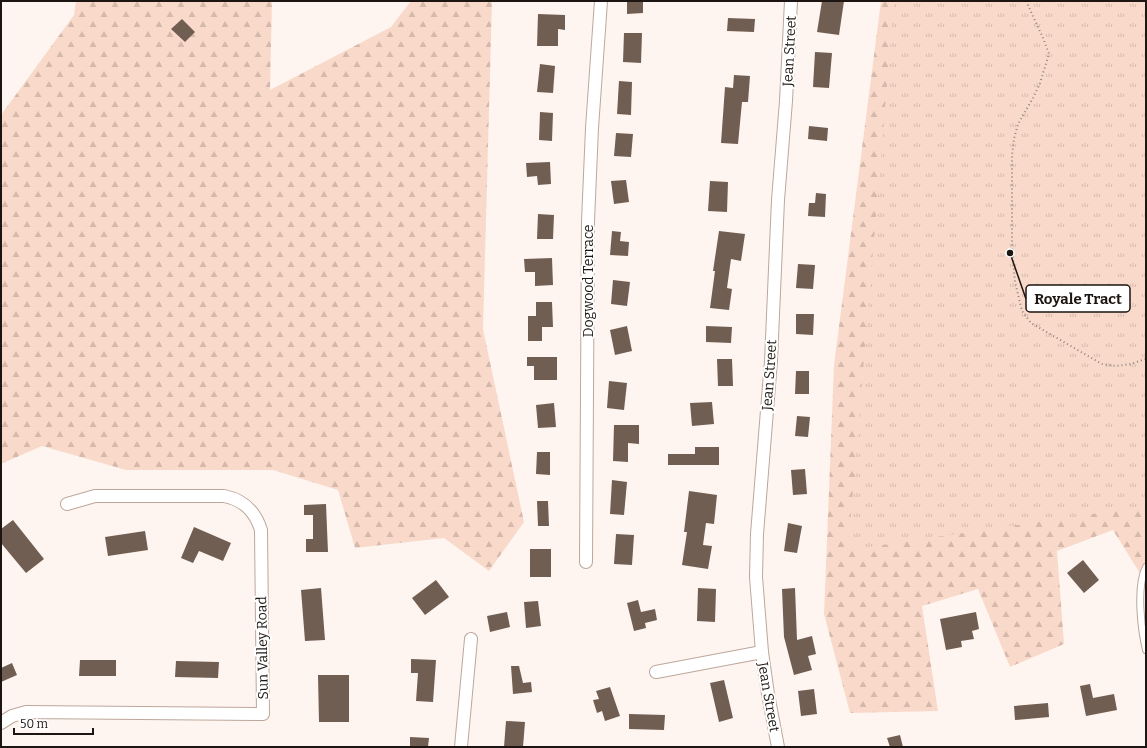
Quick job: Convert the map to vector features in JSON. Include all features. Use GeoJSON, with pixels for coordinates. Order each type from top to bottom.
{"type":"FeatureCollection","features":[{"type":"Feature","properties":{"kind":"street","name":"Dogwood Terrace"},"geometry":{"type":"LineString","coordinates":[[586,562],[588,221],[592,128],[601,1]]}},
{"type":"Feature","properties":{"kind":"street","name":"Jean Street"},"geometry":{"type":"LineString","coordinates":[[778,747],[762,652],[757,609],[756,577],[757,534],[770,361],[778,200],[786,101],[791,1]]}},
{"type":"Feature","properties":{"kind":"street","name":"Sun Valley Road"},"geometry":{"type":"LineString","coordinates":[[1,723],[12,716],[26,712],[263,714],[261,530],[258,520],[252,510],[244,503],[234,498],[224,496],[95,496],[68,504]]}},
{"type":"Feature","properties":{"kind":"street"},"geometry":{"type":"LineString","coordinates":[[461,747],[470,639]]}},
{"type":"Feature","properties":{"kind":"street"},"geometry":{"type":"LineString","coordinates":[[656,672],[762,652]]}},
{"type":"Feature","properties":{"kind":"lane"},"geometry":{"type":"LineString","coordinates":[[1146,567],[1140,593],[1146,650]]}},
{"type":"Feature","properties":{"kind":"path"},"geometry":{"type":"LineString","coordinates":[[1026,1],[1043,38],[1048,54],[1040,83],[1018,124],[1012,155],[1012,248],[1015,282],[1022,311],[1031,323],[1102,364],[1116,366],[1131,364],[1145,359],[1146,356]]}},
{"type":"Feature","properties":{"kind":"green space"},"geometry":{"type":"Polygon","coordinates":[[[76,1],[272,1],[270,90],[391,27],[411,1],[492,1],[483,329],[524,522],[489,571],[444,538],[355,548],[338,490],[273,470],[126,470],[42,446],[1,464],[1,115],[74,15],[76,1]]]}},
{"type":"Feature","properties":{"kind":"green space"},"geometry":{"type":"Polygon","coordinates":[[[881,1],[1146,1],[1146,583],[1113,530],[1057,551],[1064,644],[1010,667],[978,589],[922,606],[938,711],[850,713],[824,614],[834,365],[881,1]]]}},
{"type":"Feature","properties":{"kind":"green space"},"geometry":{"type":"Polygon","coordinates":[[[894,1],[1146,1],[1146,506],[848,550],[894,1]]]}},
{"type":"Feature","properties":{"kind":"building"},"geometry":{"type":"Polygon","coordinates":[[[627,1],[643,1],[643,13],[627,14],[627,1]]]}},
{"type":"Feature","properties":{"kind":"building"},"geometry":{"type":"Polygon","coordinates":[[[822,1],[844,1],[839,35],[817,32],[822,1]]]}},
{"type":"Feature","properties":{"kind":"building"},"geometry":{"type":"Polygon","coordinates":[[[538,14],[565,15],[565,30],[558,29],[558,46],[537,46],[538,14]]]}},
{"type":"Feature","properties":{"kind":"building"},"geometry":{"type":"Polygon","coordinates":[[[728,18],[755,19],[754,32],[727,31],[728,18]]]}},
{"type":"Feature","properties":{"kind":"building"},"geometry":{"type":"Polygon","coordinates":[[[182,19],[195,32],[185,42],[171,29],[182,19]]]}},
{"type":"Feature","properties":{"kind":"building"},"geometry":{"type":"Polygon","coordinates":[[[624,33],[642,33],[641,63],[623,62],[624,33]]]}},
{"type":"Feature","properties":{"kind":"building"},"geometry":{"type":"Polygon","coordinates":[[[815,52],[832,53],[829,88],[813,87],[815,52]]]}},
{"type":"Feature","properties":{"kind":"building"},"geometry":{"type":"Polygon","coordinates":[[[540,64],[555,66],[553,93],[537,92],[540,64]]]}},
{"type":"Feature","properties":{"kind":"building"},"geometry":{"type":"Polygon","coordinates":[[[734,75],[750,76],[748,102],[742,102],[738,144],[721,143],[725,87],[733,88],[734,75]]]}},
{"type":"Feature","properties":{"kind":"building"},"geometry":{"type":"Polygon","coordinates":[[[619,81],[632,82],[631,115],[617,114],[619,81]]]}},
{"type":"Feature","properties":{"kind":"building"},"geometry":{"type":"Polygon","coordinates":[[[540,112],[553,113],[552,141],[539,140],[540,112]]]}},
{"type":"Feature","properties":{"kind":"building"},"geometry":{"type":"Polygon","coordinates":[[[809,126],[828,128],[827,141],[808,139],[809,126]]]}},
{"type":"Feature","properties":{"kind":"building"},"geometry":{"type":"Polygon","coordinates":[[[616,133],[633,134],[631,157],[614,156],[616,133]]]}},
{"type":"Feature","properties":{"kind":"building"},"geometry":{"type":"Polygon","coordinates":[[[550,162],[551,184],[538,185],[537,176],[527,177],[526,163],[550,162]]]}},
{"type":"Feature","properties":{"kind":"building"},"geometry":{"type":"Polygon","coordinates":[[[626,180],[629,202],[614,204],[611,181],[626,180]]]}},
{"type":"Feature","properties":{"kind":"building"},"geometry":{"type":"Polygon","coordinates":[[[710,181],[728,182],[727,212],[708,211],[710,181]]]}},
{"type":"Feature","properties":{"kind":"building"},"geometry":{"type":"Polygon","coordinates":[[[816,193],[826,194],[825,217],[808,216],[809,203],[815,203],[816,193]]]}},
{"type":"Feature","properties":{"kind":"building"},"geometry":{"type":"Polygon","coordinates":[[[538,214],[554,215],[553,239],[537,239],[538,214]]]}},
{"type":"Feature","properties":{"kind":"building"},"geometry":{"type":"Polygon","coordinates":[[[612,231],[621,232],[620,241],[629,242],[628,256],[610,255],[612,231]]]}},
{"type":"Feature","properties":{"kind":"building"},"geometry":{"type":"Polygon","coordinates":[[[719,231],[745,234],[741,261],[731,259],[727,288],[732,289],[729,310],[710,308],[715,271],[713,271],[719,231]]]}},
{"type":"Feature","properties":{"kind":"building"},"geometry":{"type":"Polygon","coordinates":[[[552,258],[553,285],[535,286],[535,272],[525,272],[524,259],[552,258]]]}},
{"type":"Feature","properties":{"kind":"building"},"geometry":{"type":"Polygon","coordinates":[[[798,264],[815,265],[813,289],[796,288],[798,264]]]}},
{"type":"Feature","properties":{"kind":"building"},"geometry":{"type":"Polygon","coordinates":[[[613,280],[630,282],[627,306],[611,304],[613,280]]]}},
{"type":"Feature","properties":{"kind":"building"},"geometry":{"type":"Polygon","coordinates":[[[536,302],[552,302],[553,327],[542,327],[542,341],[528,341],[528,316],[536,316],[536,302]]]}},
{"type":"Feature","properties":{"kind":"building"},"geometry":{"type":"Polygon","coordinates":[[[796,314],[814,314],[813,335],[796,334],[796,314]]]}},
{"type":"Feature","properties":{"kind":"building"},"geometry":{"type":"Polygon","coordinates":[[[627,326],[632,351],[615,355],[610,330],[627,326]]]}},
{"type":"Feature","properties":{"kind":"building"},"geometry":{"type":"Polygon","coordinates":[[[706,326],[732,327],[731,343],[706,342],[706,326]]]}},
{"type":"Feature","properties":{"kind":"building"},"geometry":{"type":"Polygon","coordinates":[[[527,357],[557,357],[557,380],[534,380],[534,366],[527,366],[527,357]]]}},
{"type":"Feature","properties":{"kind":"building"},"geometry":{"type":"Polygon","coordinates":[[[717,359],[732,359],[733,386],[718,386],[717,359]]]}},
{"type":"Feature","properties":{"kind":"building"},"geometry":{"type":"Polygon","coordinates":[[[796,371],[809,371],[809,394],[795,394],[796,371]]]}},
{"type":"Feature","properties":{"kind":"building"},"geometry":{"type":"Polygon","coordinates":[[[609,381],[627,383],[624,410],[607,408],[609,381]]]}},
{"type":"Feature","properties":{"kind":"building"},"geometry":{"type":"Polygon","coordinates":[[[712,402],[714,424],[692,426],[690,403],[712,402]]]}},
{"type":"Feature","properties":{"kind":"building"},"geometry":{"type":"Polygon","coordinates":[[[554,403],[556,427],[538,428],[536,405],[554,403]]]}},
{"type":"Feature","properties":{"kind":"building"},"geometry":{"type":"Polygon","coordinates":[[[797,416],[810,417],[808,437],[795,436],[797,416]]]}},
{"type":"Feature","properties":{"kind":"building"},"geometry":{"type":"Polygon","coordinates":[[[614,425],[639,425],[639,444],[628,443],[628,462],[613,461],[614,425]]]}},
{"type":"Feature","properties":{"kind":"building"},"geometry":{"type":"Polygon","coordinates":[[[695,447],[719,447],[719,465],[668,465],[668,454],[695,454],[695,447]]]}},
{"type":"Feature","properties":{"kind":"building"},"geometry":{"type":"Polygon","coordinates":[[[537,452],[550,452],[550,475],[536,474],[537,452]]]}},
{"type":"Feature","properties":{"kind":"building"},"geometry":{"type":"Polygon","coordinates":[[[805,469],[807,494],[793,495],[791,470],[805,469]]]}},
{"type":"Feature","properties":{"kind":"building"},"geometry":{"type":"Polygon","coordinates":[[[612,480],[627,482],[624,515],[610,514],[612,480]]]}},
{"type":"Feature","properties":{"kind":"building"},"geometry":{"type":"Polygon","coordinates":[[[689,491],[717,495],[714,524],[706,523],[703,545],[712,546],[708,569],[682,565],[687,532],[684,532],[689,491]]]}},
{"type":"Feature","properties":{"kind":"building"},"geometry":{"type":"Polygon","coordinates":[[[537,501],[548,501],[549,526],[538,526],[537,501]]]}},
{"type":"Feature","properties":{"kind":"building"},"geometry":{"type":"Polygon","coordinates":[[[326,504],[328,552],[306,552],[306,539],[313,539],[313,515],[304,515],[304,505],[326,504]]]}},
{"type":"Feature","properties":{"kind":"building"},"geometry":{"type":"Polygon","coordinates":[[[13,520],[44,559],[26,573],[1,543],[1,529],[13,520]]]}},
{"type":"Feature","properties":{"kind":"building"},"geometry":{"type":"Polygon","coordinates":[[[788,523],[802,526],[797,553],[784,551],[788,523]]]}},
{"type":"Feature","properties":{"kind":"building"},"geometry":{"type":"Polygon","coordinates":[[[194,527],[231,543],[223,561],[199,551],[193,563],[181,558],[194,527]]]}},
{"type":"Feature","properties":{"kind":"building"},"geometry":{"type":"Polygon","coordinates":[[[145,531],[148,550],[108,556],[105,537],[145,531]]]}},
{"type":"Feature","properties":{"kind":"building"},"geometry":{"type":"Polygon","coordinates":[[[616,534],[634,535],[632,565],[614,564],[616,534]]]}},
{"type":"Feature","properties":{"kind":"building"},"geometry":{"type":"Polygon","coordinates":[[[530,549],[551,549],[551,577],[530,577],[530,549]]]}},
{"type":"Feature","properties":{"kind":"building"},"geometry":{"type":"Polygon","coordinates":[[[1083,560],[1099,580],[1084,593],[1067,573],[1083,560]]]}},
{"type":"Feature","properties":{"kind":"building"},"geometry":{"type":"Polygon","coordinates":[[[436,580],[449,597],[425,615],[412,598],[436,580]]]}},
{"type":"Feature","properties":{"kind":"building"},"geometry":{"type":"Polygon","coordinates":[[[321,588],[325,640],[305,641],[301,590],[321,588]]]}},
{"type":"Feature","properties":{"kind":"building"},"geometry":{"type":"Polygon","coordinates":[[[698,588],[716,589],[715,622],[697,621],[698,588]]]}},
{"type":"Feature","properties":{"kind":"building"},"geometry":{"type":"Polygon","coordinates":[[[795,588],[797,640],[812,636],[816,654],[808,656],[812,670],[794,675],[784,637],[782,589],[795,588]]]}},
{"type":"Feature","properties":{"kind":"building"},"geometry":{"type":"Polygon","coordinates":[[[638,600],[641,612],[655,609],[657,620],[645,623],[646,628],[634,631],[627,603],[638,600]]]}},
{"type":"Feature","properties":{"kind":"building"},"geometry":{"type":"Polygon","coordinates":[[[538,601],[541,626],[526,628],[524,602],[538,601]]]}},
{"type":"Feature","properties":{"kind":"building"},"geometry":{"type":"Polygon","coordinates":[[[507,612],[510,627],[490,632],[487,616],[507,612]]]}},
{"type":"Feature","properties":{"kind":"building"},"geometry":{"type":"Polygon","coordinates":[[[976,612],[979,629],[972,631],[974,639],[961,641],[962,647],[946,650],[940,619],[976,612]]]}},
{"type":"Feature","properties":{"kind":"building"},"geometry":{"type":"Polygon","coordinates":[[[411,659],[436,660],[433,702],[416,701],[418,673],[411,673],[411,659]]]}},
{"type":"Feature","properties":{"kind":"building"},"geometry":{"type":"Polygon","coordinates":[[[80,660],[116,660],[116,676],[79,676],[80,660]]]}},
{"type":"Feature","properties":{"kind":"building"},"geometry":{"type":"Polygon","coordinates":[[[176,661],[219,662],[218,678],[175,677],[176,661]]]}},
{"type":"Feature","properties":{"kind":"building"},"geometry":{"type":"Polygon","coordinates":[[[12,663],[17,675],[1,682],[1,668],[12,663]]]}},
{"type":"Feature","properties":{"kind":"building"},"geometry":{"type":"Polygon","coordinates":[[[511,666],[519,666],[523,683],[531,682],[532,692],[513,694],[511,666]]]}},
{"type":"Feature","properties":{"kind":"building"},"geometry":{"type":"Polygon","coordinates":[[[318,675],[349,675],[349,722],[319,722],[318,675]]]}},
{"type":"Feature","properties":{"kind":"building"},"geometry":{"type":"Polygon","coordinates":[[[724,680],[733,718],[719,722],[710,683],[724,680]]]}},
{"type":"Feature","properties":{"kind":"building"},"geometry":{"type":"Polygon","coordinates":[[[1090,684],[1093,698],[1114,694],[1117,710],[1086,716],[1080,686],[1090,684]]]}},
{"type":"Feature","properties":{"kind":"building"},"geometry":{"type":"Polygon","coordinates":[[[610,687],[620,716],[605,721],[602,711],[597,713],[593,700],[599,699],[596,691],[610,687]]]}},
{"type":"Feature","properties":{"kind":"building"},"geometry":{"type":"Polygon","coordinates":[[[814,689],[817,714],[801,716],[798,691],[814,689]]]}},
{"type":"Feature","properties":{"kind":"building"},"geometry":{"type":"Polygon","coordinates":[[[1048,703],[1049,717],[1015,720],[1014,706],[1048,703]]]}},
{"type":"Feature","properties":{"kind":"building"},"geometry":{"type":"Polygon","coordinates":[[[629,714],[665,715],[664,730],[629,729],[629,714]]]}},
{"type":"Feature","properties":{"kind":"building"},"geometry":{"type":"Polygon","coordinates":[[[506,721],[525,722],[523,747],[504,747],[506,721]]]}},
{"type":"Feature","properties":{"kind":"building"},"geometry":{"type":"Polygon","coordinates":[[[900,735],[903,747],[890,747],[887,738],[900,735]]]}},
{"type":"Feature","properties":{"kind":"building"},"geometry":{"type":"Polygon","coordinates":[[[410,737],[429,738],[428,747],[410,747],[410,737]]]}},
{"type":"Feature","properties":{"kind":"place","name":"Royale Tract"},"geometry":{"type":"Point","coordinates":[1010,253]}}]}
